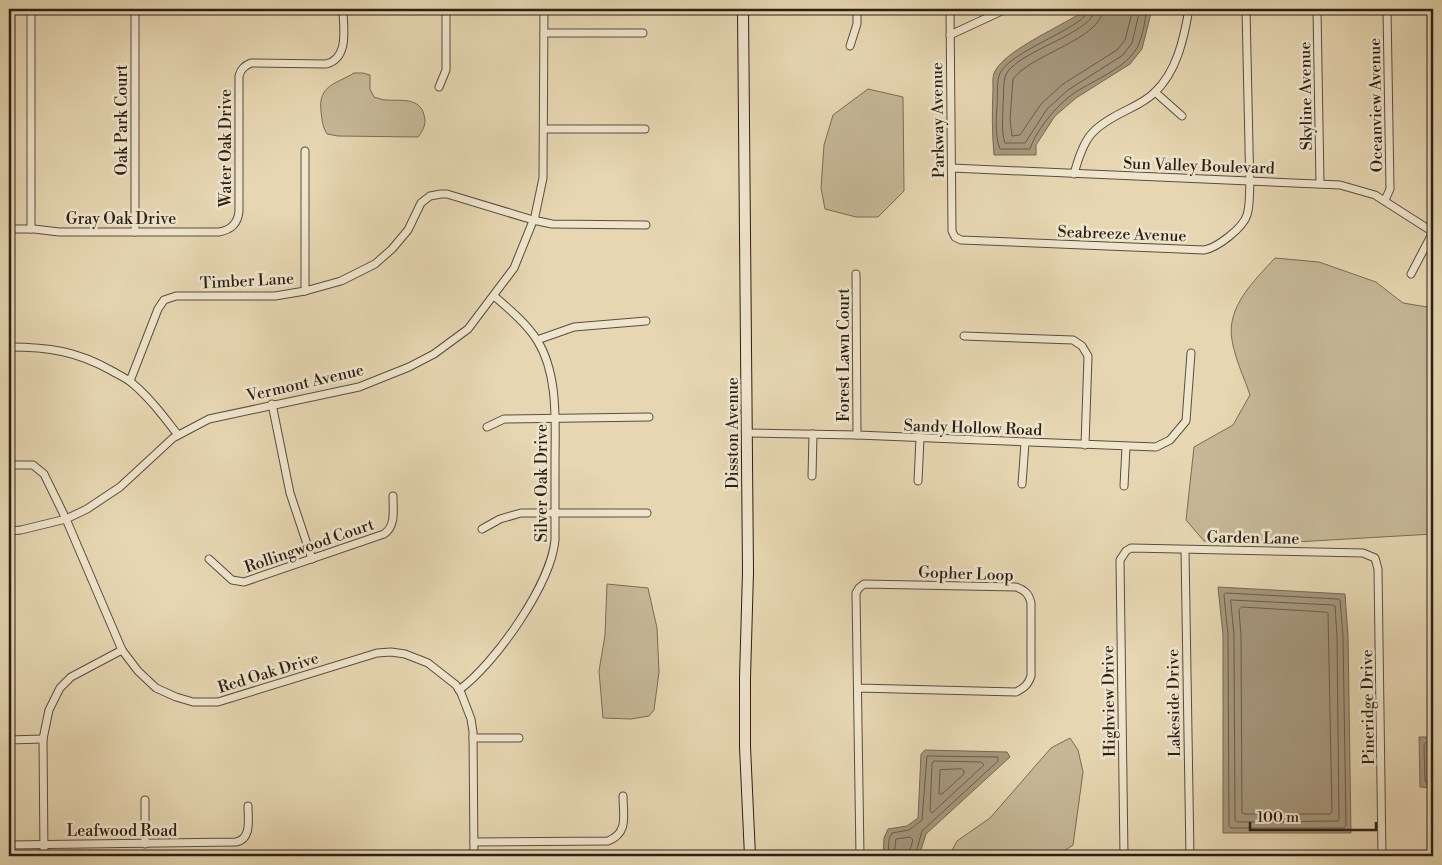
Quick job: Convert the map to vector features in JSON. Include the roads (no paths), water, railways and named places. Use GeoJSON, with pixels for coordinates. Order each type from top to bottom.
{"type":"FeatureCollection","features":[{"type":"Feature","properties":{"kind":"street"},"geometry":{"type":"LineString","coordinates":[[31,9],[31,229]]}},
{"type":"Feature","properties":{"kind":"street","name":"Oak Park Court"},"geometry":{"type":"LineString","coordinates":[[134,232],[135,9]]}},
{"type":"Feature","properties":{"kind":"street","name":"Water Oak Drive"},"geometry":{"type":"LineString","coordinates":[[233,226],[239,211],[239,76],[241,70],[244,66],[251,63],[326,64],[334,60],[341,53],[343,46],[343,9]]}},
{"type":"Feature","properties":{"kind":"street"},"geometry":{"type":"LineString","coordinates":[[439,87],[446,70],[446,9]]}},
{"type":"Feature","properties":{"kind":"street","name":"Vermont Avenue"},"geometry":{"type":"LineString","coordinates":[[9,531],[66,519],[93,505],[112,492],[178,435],[215,417],[359,387],[409,367],[434,354],[468,329],[494,296],[520,257],[533,220],[543,178],[544,9]]}},
{"type":"Feature","properties":{"kind":"street","name":"Disston Avenue"},"geometry":{"type":"LineString","coordinates":[[743,9],[748,572],[745,747],[750,856]]}},
{"type":"Feature","properties":{"kind":"street"},"geometry":{"type":"LineString","coordinates":[[850,46],[857,24],[856,9]]}},
{"type":"Feature","properties":{"kind":"street","name":"Parkway Avenue"},"geometry":{"type":"LineString","coordinates":[[950,9],[952,231]]}},
{"type":"Feature","properties":{"kind":"street"},"geometry":{"type":"LineString","coordinates":[[950,35],[1006,9]]}},
{"type":"Feature","properties":{"kind":"street"},"geometry":{"type":"LineString","coordinates":[[1074,174],[1085,142],[1099,125],[1142,102],[1155,92],[1174,66],[1189,9]]}},
{"type":"Feature","properties":{"kind":"street","name":"Seabreeze Avenue"},"geometry":{"type":"LineString","coordinates":[[952,231],[955,237],[961,240],[1204,250],[1216,247],[1245,221],[1248,213],[1246,9]]}},
{"type":"Feature","properties":{"kind":"street","name":"Skyline Avenue"},"geometry":{"type":"LineString","coordinates":[[1317,9],[1320,184]]}},
{"type":"Feature","properties":{"kind":"street","name":"Oceanview Avenue"},"geometry":{"type":"LineString","coordinates":[[1385,200],[1390,189],[1388,9]]}},
{"type":"Feature","properties":{"kind":"street"},"geometry":{"type":"LineString","coordinates":[[544,32],[643,33]]}},
{"type":"Feature","properties":{"kind":"street"},"geometry":{"type":"LineString","coordinates":[[1155,92],[1182,116]]}},
{"type":"Feature","properties":{"kind":"street"},"geometry":{"type":"LineString","coordinates":[[544,129],[645,128]]}},
{"type":"Feature","properties":{"kind":"street"},"geometry":{"type":"LineString","coordinates":[[305,151],[305,291]]}},
{"type":"Feature","properties":{"kind":"street","name":"Sun Valley Boulevard"},"geometry":{"type":"LineString","coordinates":[[952,168],[1340,185],[1376,195],[1433,232]]}},
{"type":"Feature","properties":{"kind":"street","name":"Timber Lane"},"geometry":{"type":"LineString","coordinates":[[130,381],[158,309],[167,298],[176,296],[275,296],[305,291],[341,281],[375,264],[400,240],[410,227],[421,203],[430,196],[447,194],[533,220],[563,226],[646,225]]}},
{"type":"Feature","properties":{"kind":"street","name":"Gray Oak Drive"},"geometry":{"type":"LineString","coordinates":[[9,229],[59,232],[219,232],[233,226]]}},
{"type":"Feature","properties":{"kind":"street"},"geometry":{"type":"LineString","coordinates":[[1411,274],[1433,232]]}},
{"type":"Feature","properties":{"kind":"street","name":"Forest Lawn Court"},"geometry":{"type":"LineString","coordinates":[[856,274],[857,435]]}},
{"type":"Feature","properties":{"kind":"street","name":"Silver Oak Drive"},"geometry":{"type":"LineString","coordinates":[[459,690],[495,654],[538,589],[548,568],[554,548],[555,418],[550,376],[545,356],[537,340],[494,296]]}},
{"type":"Feature","properties":{"kind":"street"},"geometry":{"type":"LineString","coordinates":[[537,340],[574,327],[646,321]]}},
{"type":"Feature","properties":{"kind":"street"},"geometry":{"type":"LineString","coordinates":[[964,336],[1073,340],[1082,346],[1088,356],[1085,445]]}},
{"type":"Feature","properties":{"kind":"street"},"geometry":{"type":"LineString","coordinates":[[9,347],[36,347],[66,351],[97,363],[130,381],[150,400],[178,435]]}},
{"type":"Feature","properties":{"kind":"street","name":"Sandy Hollow Road"},"geometry":{"type":"LineString","coordinates":[[747,433],[857,435],[1156,447],[1176,434],[1186,421],[1190,353]]}},
{"type":"Feature","properties":{"kind":"street"},"geometry":{"type":"LineString","coordinates":[[272,404],[290,493],[312,559]]}},
{"type":"Feature","properties":{"kind":"street"},"geometry":{"type":"LineString","coordinates":[[487,426],[504,419],[649,417]]}},
{"type":"Feature","properties":{"kind":"street"},"geometry":{"type":"LineString","coordinates":[[812,476],[813,434]]}},
{"type":"Feature","properties":{"kind":"street"},"geometry":{"type":"LineString","coordinates":[[918,481],[920,439]]}},
{"type":"Feature","properties":{"kind":"street"},"geometry":{"type":"LineString","coordinates":[[1022,484],[1025,443]]}},
{"type":"Feature","properties":{"kind":"street"},"geometry":{"type":"LineString","coordinates":[[1124,486],[1126,447]]}},
{"type":"Feature","properties":{"kind":"street","name":"Red Oak Drive"},"geometry":{"type":"LineString","coordinates":[[9,465],[29,465],[43,471],[66,519],[122,650],[138,671],[156,688],[176,698],[193,702],[211,703],[226,700],[377,653],[386,652],[411,655],[424,660],[438,669],[459,690],[470,715],[473,738],[474,856]]}},
{"type":"Feature","properties":{"kind":"street","name":"Rollingwood Court"},"geometry":{"type":"LineString","coordinates":[[209,559],[232,580],[244,582],[312,559],[389,531],[393,518],[393,496]]}},
{"type":"Feature","properties":{"kind":"street"},"geometry":{"type":"LineString","coordinates":[[482,529],[514,514],[555,512],[647,513]]}},
{"type":"Feature","properties":{"kind":"street","name":"Garden Lane"},"geometry":{"type":"LineString","coordinates":[[1128,549],[1363,553],[1375,558]]}},
{"type":"Feature","properties":{"kind":"street","name":"Highview Drive"},"geometry":{"type":"LineString","coordinates":[[1124,856],[1120,560],[1123,553],[1128,549]]}},
{"type":"Feature","properties":{"kind":"street","name":"Lakeside Drive"},"geometry":{"type":"LineString","coordinates":[[1185,550],[1190,856]]}},
{"type":"Feature","properties":{"kind":"street","name":"Pineridge Drive"},"geometry":{"type":"LineString","coordinates":[[1375,558],[1378,570],[1382,856]]}},
{"type":"Feature","properties":{"kind":"street","name":"Gopher Loop"},"geometry":{"type":"LineString","coordinates":[[858,688],[1016,692],[1024,688],[1029,683],[1031,676],[1029,595],[1016,587],[864,584],[859,588],[856,594],[860,856]]}},
{"type":"Feature","properties":{"kind":"street"},"geometry":{"type":"LineString","coordinates":[[44,856],[44,740],[49,710],[56,694],[64,683],[76,674],[122,650]]}},
{"type":"Feature","properties":{"kind":"street"},"geometry":{"type":"LineString","coordinates":[[473,738],[519,738]]}},
{"type":"Feature","properties":{"kind":"street"},"geometry":{"type":"LineString","coordinates":[[9,740],[44,740]]}},
{"type":"Feature","properties":{"kind":"street"},"geometry":{"type":"LineString","coordinates":[[474,842],[608,842],[616,837],[624,828],[623,796]]}},
{"type":"Feature","properties":{"kind":"street"},"geometry":{"type":"LineString","coordinates":[[145,800],[145,844]]}},
{"type":"Feature","properties":{"kind":"street","name":"Leafwood Road"},"geometry":{"type":"LineString","coordinates":[[9,845],[236,842],[243,840],[247,834],[248,806]]}},
{"type":"Feature","properties":{"kind":"water"},"geometry":{"type":"Polygon","coordinates":[[[1087,9],[1152,9],[1142,49],[1130,64],[1076,98],[1055,116],[1036,145],[1036,155],[994,155],[992,114],[993,75],[995,71],[1011,54],[1087,9]]]}},
{"type":"Feature","properties":{"kind":"water"},"geometry":{"type":"Polygon","coordinates":[[[1218,587],[1345,594],[1348,635],[1351,833],[1223,833],[1223,635],[1218,587]]]}},
{"type":"Feature","properties":{"kind":"water"},"geometry":{"type":"Polygon","coordinates":[[[1419,737],[1433,737],[1433,788],[1420,787],[1419,737]]]}},
{"type":"Feature","properties":{"kind":"water"},"geometry":{"type":"Polygon","coordinates":[[[925,750],[1007,752],[1010,757],[926,834],[919,856],[883,856],[884,838],[888,829],[907,826],[918,818],[921,754],[925,750]]]}}]}
